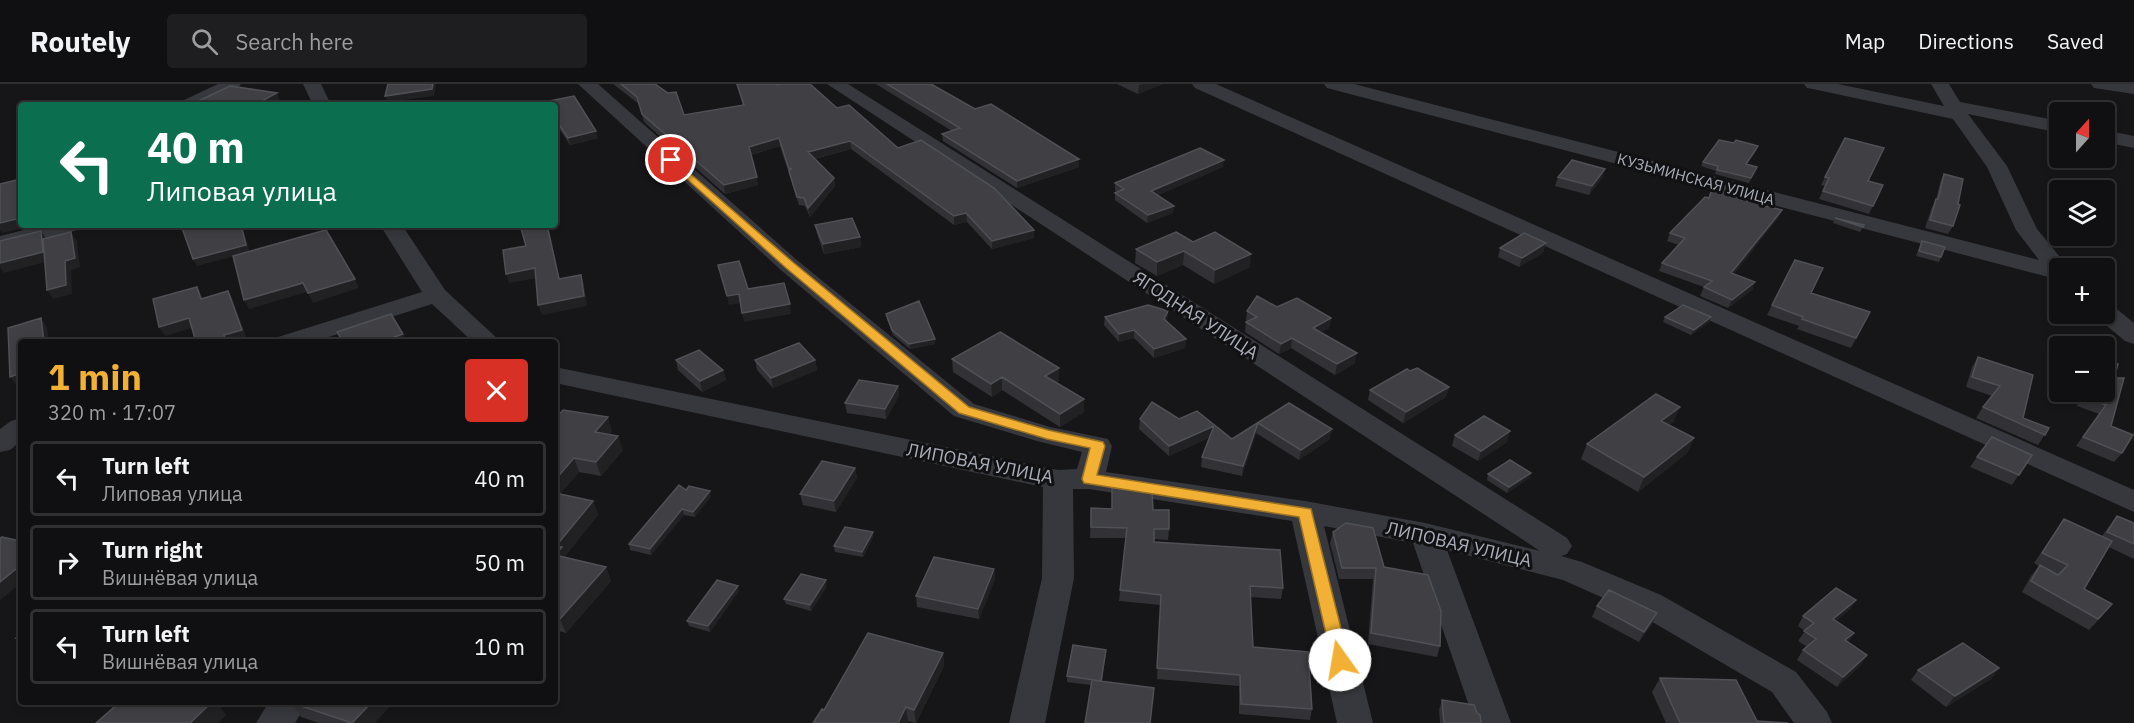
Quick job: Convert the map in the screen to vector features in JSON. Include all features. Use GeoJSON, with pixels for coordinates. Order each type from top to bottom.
{"type":"FeatureCollection","features":[{"type":"Feature","properties":{"kind":"street"},"geometry":{"type":"LineString","coordinates":[[195,102],[232,84]]}},
{"type":"Feature","properties":{"kind":"street"},"geometry":{"type":"LineString","coordinates":[[312,84],[321,102]]}},
{"type":"Feature","properties":{"kind":"street"},"geometry":{"type":"LineString","coordinates":[[587,84],[790,266],[964,410],[1047,435],[1098,446],[1074,480],[1058,578],[1027,723]]}},
{"type":"Feature","properties":{"kind":"street","name":"ЯГОДНАЯ УЛИЦА"},"geometry":{"type":"LineString","coordinates":[[836,84],[1556,546]]}},
{"type":"Feature","properties":{"kind":"street"},"geometry":{"type":"LineString","coordinates":[[1201,84],[2134,502]]}},
{"type":"Feature","properties":{"kind":"street","name":"КУЗЬМИНСКАЯ УЛИЦА"},"geometry":{"type":"LineString","coordinates":[[1333,84],[2049,270]]}},
{"type":"Feature","properties":{"kind":"street"},"geometry":{"type":"LineString","coordinates":[[1812,84],[1956,111],[2049,125]]}},
{"type":"Feature","properties":{"kind":"street"},"geometry":{"type":"LineString","coordinates":[[1940,84],[1956,111],[1997,166],[2027,230],[2049,259]]}},
{"type":"Feature","properties":{"kind":"street"},"geometry":{"type":"LineString","coordinates":[[2100,84],[2134,89]]}},
{"type":"Feature","properties":{"kind":"street"},"geometry":{"type":"LineString","coordinates":[[2115,138],[2134,142]]}},
{"type":"Feature","properties":{"kind":"street"},"geometry":{"type":"LineString","coordinates":[[0,243],[58,228]]}},
{"type":"Feature","properties":{"kind":"street"},"geometry":{"type":"LineString","coordinates":[[393,228],[436,295],[485,339]]}},
{"type":"Feature","properties":{"kind":"street"},"geometry":{"type":"LineString","coordinates":[[297,339],[436,295]]}},
{"type":"Feature","properties":{"kind":"street"},"geometry":{"type":"LineString","coordinates":[[2115,320],[2134,336]]}},
{"type":"Feature","properties":{"kind":"street","name":"ЛИПОВАЯ УЛИЦА"},"geometry":{"type":"LineString","coordinates":[[558,376],[1074,480],[1305,512],[1425,534],[1571,570],[1649,604],[1785,682],[1814,723]]}},
{"type":"Feature","properties":{"kind":"street"},"geometry":{"type":"LineString","coordinates":[[0,433],[18,428]]}},
{"type":"Feature","properties":{"kind":"street"},"geometry":{"type":"LineString","coordinates":[[0,443],[18,429]]}},
{"type":"Feature","properties":{"kind":"street"},"geometry":{"type":"LineString","coordinates":[[1305,512],[1355,723]]}},
{"type":"Feature","properties":{"kind":"street"},"geometry":{"type":"LineString","coordinates":[[1425,534],[1493,723]]}},
{"type":"Feature","properties":{"kind":"street"},"geometry":{"type":"LineString","coordinates":[[274,723],[288,705]]}},
{"type":"Feature","properties":{"kind":"building"},"geometry":{"type":"Polygon","coordinates":[[[388,84],[433,84],[432,89],[385,96],[388,84]]]}},
{"type":"Feature","properties":{"kind":"building"},"geometry":{"type":"Polygon","coordinates":[[[621,84],[655,84],[668,93],[676,92],[684,115],[744,105],[737,84],[810,84],[837,108],[849,105],[898,148],[921,140],[994,188],[1034,230],[992,241],[966,213],[954,216],[850,141],[808,152],[834,178],[808,208],[804,198],[797,197],[789,171],[792,168],[789,169],[779,138],[749,147],[757,177],[724,185],[642,114],[637,97],[621,84]]]}},
{"type":"Feature","properties":{"kind":"building"},"geometry":{"type":"Polygon","coordinates":[[[887,84],[931,84],[975,109],[991,104],[1079,159],[1017,181],[942,134],[960,128],[887,84]]]}},
{"type":"Feature","properties":{"kind":"building"},"geometry":{"type":"Polygon","coordinates":[[[230,86],[277,93],[260,102],[196,102],[230,86]]]}},
{"type":"Feature","properties":{"kind":"building"},"geometry":{"type":"Polygon","coordinates":[[[574,96],[596,131],[568,138],[558,123],[558,102],[544,102],[574,96]]]}},
{"type":"Feature","properties":{"kind":"building"},"geometry":{"type":"Polygon","coordinates":[[[1845,138],[1884,148],[1868,181],[1883,185],[1873,206],[1823,191],[1829,178],[1825,177],[1845,138]]]}},
{"type":"Feature","properties":{"kind":"building"},"geometry":{"type":"Polygon","coordinates":[[[1719,140],[1734,143],[1736,140],[1758,146],[1746,164],[1757,167],[1751,178],[1717,170],[1718,166],[1703,162],[1719,140]]]}},
{"type":"Feature","properties":{"kind":"building"},"geometry":{"type":"Polygon","coordinates":[[[1200,148],[1224,160],[1151,191],[1174,206],[1148,215],[1115,193],[1124,189],[1115,183],[1200,148]]]}},
{"type":"Feature","properties":{"kind":"building"},"geometry":{"type":"Polygon","coordinates":[[[1572,160],[1605,169],[1592,186],[1558,177],[1572,160]]]}},
{"type":"Feature","properties":{"kind":"building"},"geometry":{"type":"Polygon","coordinates":[[[1944,174],[1963,179],[1958,204],[1960,205],[1953,226],[1930,220],[1944,174]]]}},
{"type":"Feature","properties":{"kind":"building"},"geometry":{"type":"Polygon","coordinates":[[[18,180],[18,219],[0,223],[0,184],[18,180]]]}},
{"type":"Feature","properties":{"kind":"building"},"geometry":{"type":"Polygon","coordinates":[[[1714,183],[1743,191],[1739,199],[1782,210],[1731,273],[1755,282],[1732,300],[1704,287],[1712,281],[1662,263],[1685,238],[1670,233],[1705,197],[1709,198],[1714,183]]]}},
{"type":"Feature","properties":{"kind":"building"},"geometry":{"type":"Polygon","coordinates":[[[852,218],[860,237],[823,244],[815,225],[852,218]]]}},
{"type":"Feature","properties":{"kind":"building"},"geometry":{"type":"Polygon","coordinates":[[[1835,218],[1864,225],[1863,227],[1835,218]]]}},
{"type":"Feature","properties":{"kind":"building"},"geometry":{"type":"Polygon","coordinates":[[[182,228],[242,228],[246,245],[193,259],[182,228]]]}},
{"type":"Feature","properties":{"kind":"building"},"geometry":{"type":"Polygon","coordinates":[[[521,228],[548,228],[559,279],[581,275],[584,296],[538,305],[535,268],[506,274],[503,250],[526,246],[521,228]]]}},
{"type":"Feature","properties":{"kind":"building"},"geometry":{"type":"Polygon","coordinates":[[[326,230],[355,279],[308,293],[303,283],[244,300],[233,256],[326,230]]]}},
{"type":"Feature","properties":{"kind":"building"},"geometry":{"type":"Polygon","coordinates":[[[41,231],[43,252],[0,263],[0,241],[41,231]]]}},
{"type":"Feature","properties":{"kind":"building"},"geometry":{"type":"Polygon","coordinates":[[[71,232],[75,258],[65,261],[66,285],[47,290],[43,239],[71,232]]]}},
{"type":"Feature","properties":{"kind":"building"},"geometry":{"type":"Polygon","coordinates":[[[1176,232],[1193,242],[1215,232],[1251,254],[1215,270],[1184,251],[1157,262],[1136,249],[1176,232]]]}},
{"type":"Feature","properties":{"kind":"building"},"geometry":{"type":"Polygon","coordinates":[[[1524,233],[1546,243],[1522,258],[1500,248],[1524,233]]]}},
{"type":"Feature","properties":{"kind":"building"},"geometry":{"type":"Polygon","coordinates":[[[1922,241],[1945,247],[1941,257],[1919,251],[1922,241]]]}},
{"type":"Feature","properties":{"kind":"building"},"geometry":{"type":"Polygon","coordinates":[[[1795,260],[1823,268],[1811,293],[1870,312],[1856,338],[1802,319],[1803,317],[1772,305],[1795,260]]]}},
{"type":"Feature","properties":{"kind":"building"},"geometry":{"type":"Polygon","coordinates":[[[739,261],[748,289],[784,283],[790,304],[742,313],[739,294],[727,296],[718,265],[739,261]]]}},
{"type":"Feature","properties":{"kind":"building"},"geometry":{"type":"Polygon","coordinates":[[[197,287],[201,299],[228,291],[242,330],[224,335],[225,339],[195,339],[189,318],[159,327],[153,299],[197,287]]]}},
{"type":"Feature","properties":{"kind":"building"},"geometry":{"type":"Polygon","coordinates":[[[1257,296],[1277,307],[1297,298],[1331,318],[1313,328],[1357,353],[1337,364],[1292,338],[1281,344],[1246,322],[1257,317],[1247,311],[1257,296]]]}},
{"type":"Feature","properties":{"kind":"building"},"geometry":{"type":"Polygon","coordinates":[[[919,301],[935,339],[909,344],[892,330],[886,314],[919,301]]]}},
{"type":"Feature","properties":{"kind":"building"},"geometry":{"type":"Polygon","coordinates":[[[1148,305],[1168,311],[1164,319],[1186,339],[1154,349],[1134,330],[1119,334],[1105,317],[1148,305]]]}},
{"type":"Feature","properties":{"kind":"building"},"geometry":{"type":"Polygon","coordinates":[[[1683,305],[1711,317],[1694,330],[1665,317],[1683,305]]]}},
{"type":"Feature","properties":{"kind":"building"},"geometry":{"type":"Polygon","coordinates":[[[391,314],[403,334],[389,339],[341,339],[337,332],[391,314]]]}},
{"type":"Feature","properties":{"kind":"building"},"geometry":{"type":"Polygon","coordinates":[[[41,318],[44,339],[18,339],[18,374],[10,377],[8,328],[41,318]]]}},
{"type":"Feature","properties":{"kind":"building"},"geometry":{"type":"Polygon","coordinates":[[[1000,332],[1059,368],[1045,376],[1084,399],[1060,414],[1002,377],[991,384],[952,359],[1000,332]]]}},
{"type":"Feature","properties":{"kind":"building"},"geometry":{"type":"Polygon","coordinates":[[[799,343],[815,360],[771,378],[755,360],[799,343]]]}},
{"type":"Feature","properties":{"kind":"building"},"geometry":{"type":"Polygon","coordinates":[[[699,350],[723,370],[700,381],[676,360],[699,350]]]}},
{"type":"Feature","properties":{"kind":"building"},"geometry":{"type":"Polygon","coordinates":[[[1978,357],[2033,375],[2023,418],[2049,428],[2045,435],[1983,407],[2000,386],[1972,377],[1978,357]]]}},
{"type":"Feature","properties":{"kind":"building"},"geometry":{"type":"Polygon","coordinates":[[[1417,368],[1449,387],[1406,412],[1370,390],[1407,369],[1410,371],[1417,368]]]}},
{"type":"Feature","properties":{"kind":"building"},"geometry":{"type":"Polygon","coordinates":[[[2115,378],[2124,378],[2111,426],[2133,435],[2122,453],[2083,437],[2106,405],[2097,402],[2115,402],[2115,378]]]}},
{"type":"Feature","properties":{"kind":"building"},"geometry":{"type":"Polygon","coordinates":[[[859,380],[898,386],[885,409],[845,403],[859,380]]]}},
{"type":"Feature","properties":{"kind":"building"},"geometry":{"type":"Polygon","coordinates":[[[1656,394],[1680,407],[1661,421],[1694,438],[1644,477],[1587,444],[1656,394]]]}},
{"type":"Feature","properties":{"kind":"building"},"geometry":{"type":"Polygon","coordinates":[[[1152,402],[1179,419],[1197,411],[1232,439],[1289,403],[1332,429],[1301,450],[1258,423],[1243,466],[1202,457],[1214,426],[1169,446],[1140,419],[1152,402]]]}},
{"type":"Feature","properties":{"kind":"building"},"geometry":{"type":"Polygon","coordinates":[[[563,410],[608,417],[595,432],[618,436],[596,462],[574,458],[558,477],[558,416],[563,410]]]}},
{"type":"Feature","properties":{"kind":"building"},"geometry":{"type":"Polygon","coordinates":[[[1484,416],[1510,431],[1481,451],[1455,435],[1484,416]]]}},
{"type":"Feature","properties":{"kind":"building"},"geometry":{"type":"Polygon","coordinates":[[[1992,437],[2032,455],[2019,475],[1977,457],[1992,437]]]}},
{"type":"Feature","properties":{"kind":"building"},"geometry":{"type":"Polygon","coordinates":[[[1510,460],[1531,473],[1509,487],[1488,474],[1510,460]]]}},
{"type":"Feature","properties":{"kind":"building"},"geometry":{"type":"Polygon","coordinates":[[[822,461],[855,468],[834,501],[800,494],[822,461]]]}},
{"type":"Feature","properties":{"kind":"building"},"geometry":{"type":"Polygon","coordinates":[[[679,485],[686,490],[689,486],[710,491],[693,512],[682,509],[650,549],[629,544],[679,485]]]}},
{"type":"Feature","properties":{"kind":"building"},"geometry":{"type":"Polygon","coordinates":[[[1112,488],[1152,491],[1153,510],[1169,510],[1169,529],[1154,529],[1154,542],[1280,550],[1283,588],[1250,586],[1253,647],[1308,652],[1312,709],[1241,704],[1240,675],[1157,668],[1161,595],[1120,590],[1127,528],[1091,527],[1091,508],[1112,509],[1112,488]]]}},
{"type":"Feature","properties":{"kind":"building"},"geometry":{"type":"Polygon","coordinates":[[[558,494],[593,501],[558,544],[558,494]]]}},
{"type":"Feature","properties":{"kind":"building"},"geometry":{"type":"Polygon","coordinates":[[[2117,516],[2134,523],[2134,544],[2107,532],[2117,516]]]}},
{"type":"Feature","properties":{"kind":"building"},"geometry":{"type":"Polygon","coordinates":[[[2064,519],[2112,541],[2084,589],[2112,604],[2098,619],[2031,581],[2040,565],[2058,575],[2068,565],[2042,553],[2064,519]]]}},
{"type":"Feature","properties":{"kind":"building"},"geometry":{"type":"Polygon","coordinates":[[[1346,523],[1373,528],[1384,567],[1428,575],[1441,611],[1440,646],[1371,633],[1376,568],[1342,568],[1333,532],[1346,523]]]}},
{"type":"Feature","properties":{"kind":"building"},"geometry":{"type":"Polygon","coordinates":[[[845,527],[873,532],[862,552],[834,546],[845,527]]]}},
{"type":"Feature","properties":{"kind":"building"},"geometry":{"type":"Polygon","coordinates":[[[0,538],[18,540],[18,567],[0,582],[0,538]]]}},
{"type":"Feature","properties":{"kind":"building"},"geometry":{"type":"Polygon","coordinates":[[[558,556],[606,567],[558,619],[558,556]]]}},
{"type":"Feature","properties":{"kind":"building"},"geometry":{"type":"Polygon","coordinates":[[[934,557],[994,569],[978,609],[916,596],[934,557]]]}},
{"type":"Feature","properties":{"kind":"building"},"geometry":{"type":"Polygon","coordinates":[[[801,574],[826,580],[810,605],[784,599],[801,574]]]}},
{"type":"Feature","properties":{"kind":"building"},"geometry":{"type":"Polygon","coordinates":[[[717,580],[738,586],[708,626],[687,621],[717,580]]]}},
{"type":"Feature","properties":{"kind":"building"},"geometry":{"type":"Polygon","coordinates":[[[1836,588],[1856,600],[1833,619],[1854,633],[1845,640],[1867,655],[1843,677],[1803,650],[1816,639],[1804,631],[1814,623],[1803,616],[1836,588]]]}},
{"type":"Feature","properties":{"kind":"building"},"geometry":{"type":"Polygon","coordinates":[[[1609,590],[1657,613],[1644,632],[1597,606],[1609,590]]]}},
{"type":"Feature","properties":{"kind":"building"},"geometry":{"type":"Polygon","coordinates":[[[868,633],[943,653],[914,710],[906,707],[898,723],[813,723],[822,709],[824,710],[868,633]]]}},
{"type":"Feature","properties":{"kind":"building"},"geometry":{"type":"Polygon","coordinates":[[[1963,643],[1999,668],[1955,696],[1918,670],[1963,643]]]}},
{"type":"Feature","properties":{"kind":"building"},"geometry":{"type":"Polygon","coordinates":[[[1073,645],[1106,650],[1101,681],[1067,676],[1073,645]]]}},
{"type":"Feature","properties":{"kind":"building"},"geometry":{"type":"Polygon","coordinates":[[[1660,678],[1736,680],[1757,721],[1788,723],[1680,723],[1660,678]]]}},
{"type":"Feature","properties":{"kind":"building"},"geometry":{"type":"Polygon","coordinates":[[[1092,680],[1154,688],[1150,723],[1085,723],[1092,680]]]}},
{"type":"Feature","properties":{"kind":"building"},"geometry":{"type":"Polygon","coordinates":[[[1442,700],[1474,705],[1480,715],[1481,723],[1444,723],[1442,700]]]}},
{"type":"Feature","properties":{"kind":"building"},"geometry":{"type":"Polygon","coordinates":[[[117,705],[209,705],[190,723],[96,723],[117,705]]]}},
{"type":"Feature","properties":{"kind":"building"},"geometry":{"type":"Polygon","coordinates":[[[298,705],[369,705],[352,723],[298,705]]]}},
{"type":"Feature","properties":{"kind":"route"},"geometry":{"type":"LineString","coordinates":[[671,160],[790,266],[964,410],[1047,435],[1098,446],[1089,479],[1305,512],[1340,660]]}}]}
